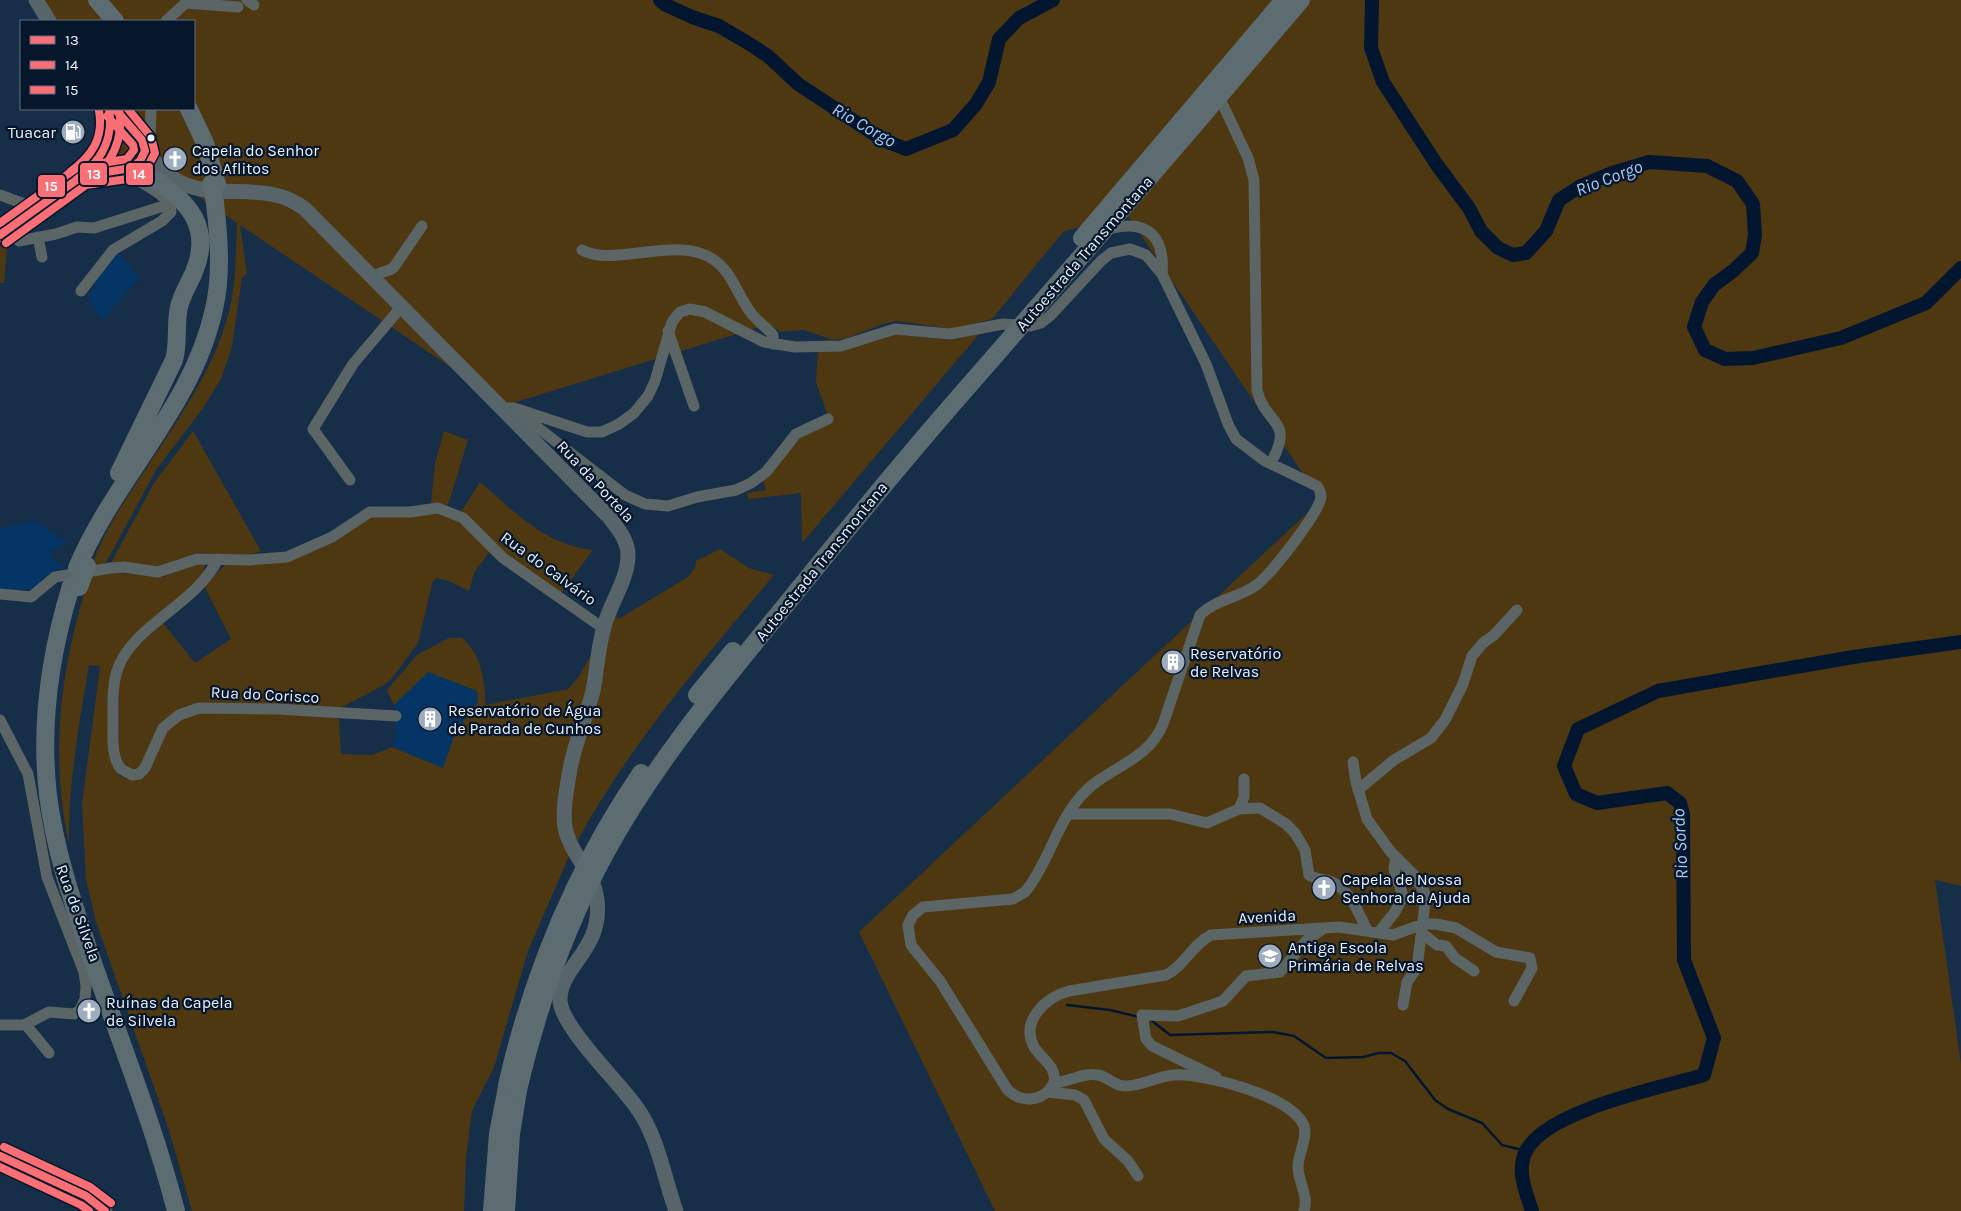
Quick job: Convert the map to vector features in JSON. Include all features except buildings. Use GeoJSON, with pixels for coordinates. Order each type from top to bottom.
{"type":"FeatureCollection","features":[{"type":"Feature","properties":{"kind":"highway"},"geometry":{"type":"LineString","coordinates":[[97,0],[114,20]]}},
{"type":"Feature","properties":{"kind":"highway"},"geometry":{"type":"LineString","coordinates":[[105,0],[122,20]]}},
{"type":"Feature","properties":{"kind":"highway","name":"Autoestrada Transmontana"},"geometry":{"type":"LineString","coordinates":[[506,1211],[512,1089],[530,1000],[565,906],[602,834],[669,733],[788,584],[1284,0]]}},
{"type":"Feature","properties":{"kind":"highway","name":"Autoestrada Transmontana"},"geometry":{"type":"LineString","coordinates":[[492,1211],[498,1134],[512,1089],[549,982],[587,889],[625,819],[677,742],[750,649],[908,456],[1110,224],[1301,0]]}},
{"type":"Feature","properties":{"kind":"highway"},"geometry":{"type":"LineString","coordinates":[[183,110],[214,184]]}},
{"type":"Feature","properties":{"kind":"highway"},"geometry":{"type":"LineString","coordinates":[[82,567],[186,392],[207,348],[216,318],[223,278],[224,235],[205,143],[190,110]]}},
{"type":"Feature","properties":{"kind":"highway"},"geometry":{"type":"LineString","coordinates":[[155,180],[176,194],[194,215],[200,246],[194,271],[178,309],[178,344],[174,360],[112,486],[75,586],[54,652],[48,694],[46,755],[48,797],[64,878],[176,1211]]}},
{"type":"Feature","properties":{"kind":"highway"},"geometry":{"type":"LineString","coordinates":[[95,530],[124,481],[169,415],[186,384],[205,342],[215,308],[218,286],[218,203]]}},
{"type":"Feature","properties":{"kind":"highway"},"geometry":{"type":"LineString","coordinates":[[75,586],[60,653],[54,707],[56,779],[60,827],[70,876],[183,1211]]}},
{"type":"Feature","properties":{"kind":"main road"},"geometry":{"type":"LineString","coordinates":[[36,0],[48,20]]}},
{"type":"Feature","properties":{"kind":"main road"},"geometry":{"type":"LineString","coordinates":[[109,110],[107,153],[121,167]]}},
{"type":"Feature","properties":{"kind":"main road","name":"Rua da Portela"},"geometry":{"type":"LineString","coordinates":[[116,110],[143,139],[168,175],[186,185],[207,190],[275,194],[300,205],[509,409],[610,518],[624,538],[627,548],[626,567],[603,628],[592,694],[571,762],[565,822],[568,840],[594,881],[598,905],[595,932],[589,946],[563,985],[561,1008],[567,1021],[630,1098],[644,1119],[676,1211]]}},
{"type":"Feature","properties":{"kind":"main road"},"geometry":{"type":"LineString","coordinates":[[0,236],[35,208],[93,168],[108,143],[118,132],[124,130],[143,139],[140,161],[82,176]]}},
{"type":"Feature","properties":{"kind":"main road","name":"Rua da Portela"},"geometry":{"type":"LineString","coordinates":[[121,167],[201,197],[220,199],[255,198],[275,201],[314,218]]}},
{"type":"Feature","properties":{"kind":"main road"},"geometry":{"type":"LineString","coordinates":[[0,1156],[86,1196],[105,1211]]}},
{"type":"Feature","properties":{"kind":"street"},"geometry":{"type":"LineString","coordinates":[[167,20],[188,2],[247,4]]}},
{"type":"Feature","properties":{"kind":"street"},"geometry":{"type":"LineString","coordinates":[[1223,105],[1248,158],[1254,180],[1256,387],[1260,399],[1282,434],[1280,444],[1270,463]]}},
{"type":"Feature","properties":{"kind":"street"},"geometry":{"type":"LineString","coordinates":[[143,139],[151,110]]}},
{"type":"Feature","properties":{"kind":"street"},"geometry":{"type":"LineString","coordinates":[[81,291],[113,250],[166,218],[171,212],[170,204],[159,192],[121,167]]}},
{"type":"Feature","properties":{"kind":"street"},"geometry":{"type":"LineString","coordinates":[[0,195],[35,208]]}},
{"type":"Feature","properties":{"kind":"street"},"geometry":{"type":"LineString","coordinates":[[19,240],[78,227],[94,228],[170,204]]}},
{"type":"Feature","properties":{"kind":"street"},"geometry":{"type":"LineString","coordinates":[[1113,228],[1133,225],[1153,235],[1162,253],[1162,274]]}},
{"type":"Feature","properties":{"kind":"street"},"geometry":{"type":"LineString","coordinates":[[374,277],[378,272],[394,267],[422,226]]}},
{"type":"Feature","properties":{"kind":"street"},"geometry":{"type":"LineString","coordinates":[[38,237],[42,257]]}},
{"type":"Feature","properties":{"kind":"street"},"geometry":{"type":"LineString","coordinates":[[509,409],[581,431],[597,433],[613,427],[634,413],[651,390],[668,331],[677,315],[694,309],[704,312],[754,338],[790,347],[836,347],[895,329],[950,334],[1004,324],[1036,325],[1055,311],[1105,257],[1124,249],[1136,250],[1146,255],[1162,274],[1209,369],[1234,435],[1270,463],[1317,486],[1321,496],[1314,513],[1261,582],[1209,608],[1200,615],[1163,724],[1156,738],[1141,754],[1084,793],[1022,894],[1013,899],[923,907],[912,915],[908,925],[911,945],[940,981],[1007,1089],[1019,1098],[1028,1100],[1051,1088],[1095,1074],[1124,1086],[1136,1085],[1158,1077],[1175,1075],[1229,1082]]}},
{"type":"Feature","properties":{"kind":"street"},"geometry":{"type":"LineString","coordinates":[[582,250],[594,255],[669,250],[701,253],[709,257],[727,274],[752,315],[773,335],[773,344]]}},
{"type":"Feature","properties":{"kind":"street"},"geometry":{"type":"LineString","coordinates":[[350,480],[313,429],[353,364],[402,306]]}},
{"type":"Feature","properties":{"kind":"street"},"geometry":{"type":"LineString","coordinates":[[668,331],[694,406]]}},
{"type":"Feature","properties":{"kind":"street"},"geometry":{"type":"LineString","coordinates":[[509,409],[625,495],[645,504],[661,506],[674,505],[703,496],[731,491],[751,483],[770,468],[796,434],[828,419]]}},
{"type":"Feature","properties":{"kind":"street","name":"Rua do Calvário"},"geometry":{"type":"LineString","coordinates":[[0,594],[31,597],[52,579],[117,567],[163,572],[192,560],[274,559],[292,556],[332,537],[370,512],[410,512],[441,508],[462,518],[503,558],[603,628]]}},
{"type":"Feature","properties":{"kind":"street","name":"Rua do Corisco"},"geometry":{"type":"LineString","coordinates":[[218,559],[201,585],[144,634],[122,660],[115,683],[113,727],[115,754],[120,769],[132,775],[140,774],[145,768],[163,728],[179,715],[199,708],[277,709],[396,716]]}},
{"type":"Feature","properties":{"kind":"street"},"geometry":{"type":"LineString","coordinates":[[1358,790],[1394,760],[1424,744],[1433,736],[1444,722],[1463,683],[1472,656],[1482,642],[1494,635],[1517,610]]}},
{"type":"Feature","properties":{"kind":"street","name":"Rua de Silvela"},"geometry":{"type":"LineString","coordinates":[[0,720],[30,780],[47,877],[80,963],[86,986],[85,999],[77,1012],[69,1014],[49,1012],[26,1025],[0,1025]]}},
{"type":"Feature","properties":{"kind":"street"},"geometry":{"type":"LineString","coordinates":[[1353,762],[1366,820],[1423,888],[1426,895],[1416,969],[1406,983],[1403,1005]]}},
{"type":"Feature","properties":{"kind":"street"},"geometry":{"type":"LineString","coordinates":[[1239,809],[1244,798],[1244,779]]}},
{"type":"Feature","properties":{"kind":"street"},"geometry":{"type":"LineString","coordinates":[[1070,814],[1166,814],[1207,823],[1239,809],[1254,807],[1263,809],[1292,829],[1305,850],[1309,875],[1333,883],[1343,890],[1352,901],[1367,930]]}},
{"type":"Feature","properties":{"kind":"street"},"geometry":{"type":"LineString","coordinates":[[1379,932],[1393,916],[1403,898],[1403,891],[1394,869],[1396,857]]}},
{"type":"Feature","properties":{"kind":"street"},"geometry":{"type":"LineString","coordinates":[[1422,929],[1436,924],[1453,927],[1496,952],[1530,958],[1532,966],[1514,1001]]}},
{"type":"Feature","properties":{"kind":"street"},"geometry":{"type":"LineString","coordinates":[[1304,1211],[1306,1199],[1298,1169],[1305,1134],[1302,1123],[1288,1109],[1247,1088],[1229,1082],[1153,1047],[1146,1039],[1142,1015],[1178,1016],[1223,1002],[1246,976],[1280,972],[1306,940],[1325,927]]}},
{"type":"Feature","properties":{"kind":"street","name":"Avenida"},"geometry":{"type":"LineString","coordinates":[[1051,1088],[1053,1070],[1034,1047],[1032,1021],[1043,1005],[1054,996],[1064,992],[1161,976],[1181,964],[1211,935],[1325,927],[1367,930],[1393,935],[1422,929]]}},
{"type":"Feature","properties":{"kind":"street"},"geometry":{"type":"LineString","coordinates":[[1422,929],[1437,945],[1446,946],[1455,957],[1474,971]]}},
{"type":"Feature","properties":{"kind":"street"},"geometry":{"type":"LineString","coordinates":[[26,1025],[49,1053]]}},
{"type":"Feature","properties":{"kind":"street"},"geometry":{"type":"LineString","coordinates":[[1051,1088],[1075,1095],[1085,1101],[1104,1139],[1128,1161],[1138,1176]]}},
{"type":"Feature","properties":{"kind":"shaded area"},"geometry":{"type":"Polygon","coordinates":[[[40,0],[1961,0],[1961,886],[1935,880],[1961,1064],[1961,1211],[995,1211],[859,932],[1321,500],[1126,213],[1063,232],[992,319],[953,329],[897,321],[883,324],[847,338],[833,340],[804,330],[781,332],[769,324],[503,406],[473,382],[240,225],[247,274],[242,277],[232,347],[221,379],[203,408],[156,470],[106,563],[92,566],[116,515],[198,387],[218,344],[232,298],[237,223],[162,172],[118,110],[195,110],[195,20],[54,20],[40,0]]]}},
{"type":"Feature","properties":{"kind":"shaded area"},"geometry":{"type":"Polygon","coordinates":[[[127,135],[135,138],[136,158],[124,163],[113,155],[113,148],[117,139],[127,135]]]}},
{"type":"Feature","properties":{"kind":"shaded area"},"geometry":{"type":"Polygon","coordinates":[[[3,245],[7,248],[4,283],[0,283],[0,247],[3,245]]]}},
{"type":"Feature","properties":{"kind":"shaded area"},"geometry":{"type":"Polygon","coordinates":[[[116,251],[140,277],[102,320],[87,296],[96,286],[92,283],[116,251]]]}},
{"type":"Feature","properties":{"kind":"shaded area"},"geometry":{"type":"Polygon","coordinates":[[[980,333],[802,543],[801,493],[748,499],[747,493],[766,490],[762,478],[796,439],[830,422],[816,382],[818,351],[893,334],[951,340],[980,333]]]}},
{"type":"Feature","properties":{"kind":"shaded area"},"geometry":{"type":"Polygon","coordinates":[[[193,431],[261,551],[248,555],[197,553],[163,567],[111,563],[154,483],[193,431]]]}},
{"type":"Feature","properties":{"kind":"shaded area"},"geometry":{"type":"Polygon","coordinates":[[[444,431],[468,440],[448,505],[431,503],[435,463],[444,431]]]}},
{"type":"Feature","properties":{"kind":"shaded area"},"geometry":{"type":"Polygon","coordinates":[[[480,482],[518,515],[545,534],[576,547],[593,550],[561,593],[501,553],[461,512],[480,482]]]}},
{"type":"Feature","properties":{"kind":"shaded area"},"geometry":{"type":"Polygon","coordinates":[[[451,513],[490,551],[474,573],[469,591],[449,581],[437,578],[433,581],[418,643],[392,678],[384,685],[340,708],[177,712],[137,770],[126,769],[118,758],[119,674],[136,648],[163,623],[195,663],[231,639],[204,586],[225,565],[268,562],[368,515],[451,513]]]}},
{"type":"Feature","properties":{"kind":"shaded area"},"geometry":{"type":"Polygon","coordinates":[[[35,521],[68,543],[50,550],[53,560],[66,566],[54,571],[33,589],[0,590],[0,528],[35,521]]]}},
{"type":"Feature","properties":{"kind":"shaded area"},"geometry":{"type":"Polygon","coordinates":[[[720,549],[749,568],[774,575],[694,672],[643,738],[596,808],[575,845],[572,839],[571,790],[612,617],[620,618],[688,577],[695,568],[696,561],[720,549]]]}},
{"type":"Feature","properties":{"kind":"shaded area"},"geometry":{"type":"Polygon","coordinates":[[[204,563],[204,572],[118,661],[113,765],[117,773],[124,778],[130,779],[164,734],[180,719],[200,712],[217,711],[278,713],[339,719],[341,754],[372,755],[392,747],[443,768],[456,731],[478,702],[477,691],[428,672],[394,705],[387,690],[417,655],[449,638],[462,638],[475,653],[481,669],[486,705],[568,689],[578,678],[593,651],[587,693],[574,734],[569,856],[528,951],[494,1067],[472,1111],[466,1158],[464,1211],[192,1211],[168,1127],[96,922],[86,879],[82,805],[100,666],[89,665],[72,776],[69,844],[63,810],[59,742],[65,675],[80,609],[90,576],[112,572],[164,577],[185,565],[204,563]]]}},
{"type":"Feature","properties":{"kind":"shaded area"},"geometry":{"type":"Polygon","coordinates":[[[428,671],[477,691],[478,702],[456,731],[443,769],[392,747],[397,730],[394,705],[428,671]]]}},
{"type":"Feature","properties":{"kind":"waterway","name":"Rio Corgo"},"geometry":{"type":"LineString","coordinates":[[660,0],[666,5],[692,17],[719,26],[748,43],[768,56],[798,84],[883,140],[906,149],[953,130],[976,104],[989,82],[999,39],[1019,18],[1053,0]]}},
{"type":"Feature","properties":{"kind":"waterway","name":"Rio Corgo"},"geometry":{"type":"LineString","coordinates":[[1372,0],[1371,48],[1383,82],[1437,165],[1469,208],[1481,231],[1498,248],[1513,255],[1526,253],[1546,231],[1559,200],[1579,187],[1612,173],[1649,162],[1707,166],[1737,181],[1753,204],[1755,235],[1752,253],[1733,271],[1714,285],[1702,302],[1694,327],[1705,350],[1725,359],[1753,358],[1841,338],[1926,303],[1961,268]]}},
{"type":"Feature","properties":{"kind":"waterway","name":"Rio Sordo"},"geometry":{"type":"LineString","coordinates":[[1532,1211],[1523,1181],[1522,1166],[1526,1151],[1538,1136],[1556,1124],[1606,1102],[1704,1075],[1714,1038],[1684,960],[1683,814],[1680,803],[1667,793],[1597,803],[1576,794],[1564,766],[1578,729],[1658,691],[1853,657],[1961,642]]}},
{"type":"Feature","properties":{"kind":"waterway"},"geometry":{"type":"LineString","coordinates":[[1067,1005],[1110,1010],[1139,1017]]}},
{"type":"Feature","properties":{"kind":"waterway"},"geometry":{"type":"LineString","coordinates":[[1151,1020],[1170,1035],[1273,1032],[1294,1036],[1326,1058],[1363,1057],[1379,1053],[1391,1053],[1405,1061],[1435,1100],[1448,1109],[1482,1123],[1502,1145],[1526,1151]]}},
{"type":"Feature","properties":{"kind":"transit line","name":"13"},"geometry":{"type":"LineString","coordinates":[[76,180],[92,166],[104,149],[109,131],[109,110]]}},
{"type":"Feature","properties":{"kind":"transit line","name":"13"},"geometry":{"type":"LineString","coordinates":[[0,235],[82,176],[131,168],[140,161],[145,151],[142,140],[116,110]]}},
{"type":"Feature","properties":{"kind":"transit line","name":"14"},"geometry":{"type":"LineString","coordinates":[[82,188],[100,172],[113,154],[120,133],[119,110]]}},
{"type":"Feature","properties":{"kind":"transit line","name":"14"},"geometry":{"type":"LineString","coordinates":[[6,243],[86,185],[134,178],[147,168],[155,153],[151,137],[129,110]]}},
{"type":"Feature","properties":{"kind":"transit line","name":"15"},"geometry":{"type":"LineString","coordinates":[[70,172],[85,160],[95,146],[100,130],[99,111]]}},
{"type":"Feature","properties":{"kind":"transit line","name":"15"},"geometry":{"type":"LineString","coordinates":[[0,223],[78,167],[127,159],[134,150],[133,145],[107,116]]}},
{"type":"Feature","properties":{"kind":"transit line","name":"15"},"geometry":{"type":"LineString","coordinates":[[4,1147],[90,1187],[111,1203]]}},
{"type":"Feature","properties":{"kind":"transit line","name":"13"},"geometry":{"type":"LineString","coordinates":[[0,1156],[86,1196],[105,1211]]}},
{"type":"Feature","properties":{"kind":"transit line","name":"14"},"geometry":{"type":"LineString","coordinates":[[0,1167],[81,1205],[89,1211]]}},
{"type":"Feature","properties":{"kind":"place","name":"Tuacar"},"geometry":{"type":"Point","coordinates":[73,132]}},
{"type":"Feature","properties":{"kind":"place","name":"Capela do Senhor dos Aflitos"},"geometry":{"type":"Point","coordinates":[175,159]}},
{"type":"Feature","properties":{"kind":"place","name":"Reservatório de Relvas"},"geometry":{"type":"Point","coordinates":[1173,662]}},
{"type":"Feature","properties":{"kind":"place","name":"Reservatório de Água de Parada de Cunhos"},"geometry":{"type":"Point","coordinates":[430,719]}},
{"type":"Feature","properties":{"kind":"place","name":"Capela de Nossa Senhora da Ajuda"},"geometry":{"type":"Point","coordinates":[1324,888]}},
{"type":"Feature","properties":{"kind":"place","name":"Antiga Escola Primária de Relvas"},"geometry":{"type":"Point","coordinates":[1270,956]}},
{"type":"Feature","properties":{"kind":"place","name":"Ruínas da Capela de Silvela"},"geometry":{"type":"Point","coordinates":[89,1011]}}]}
